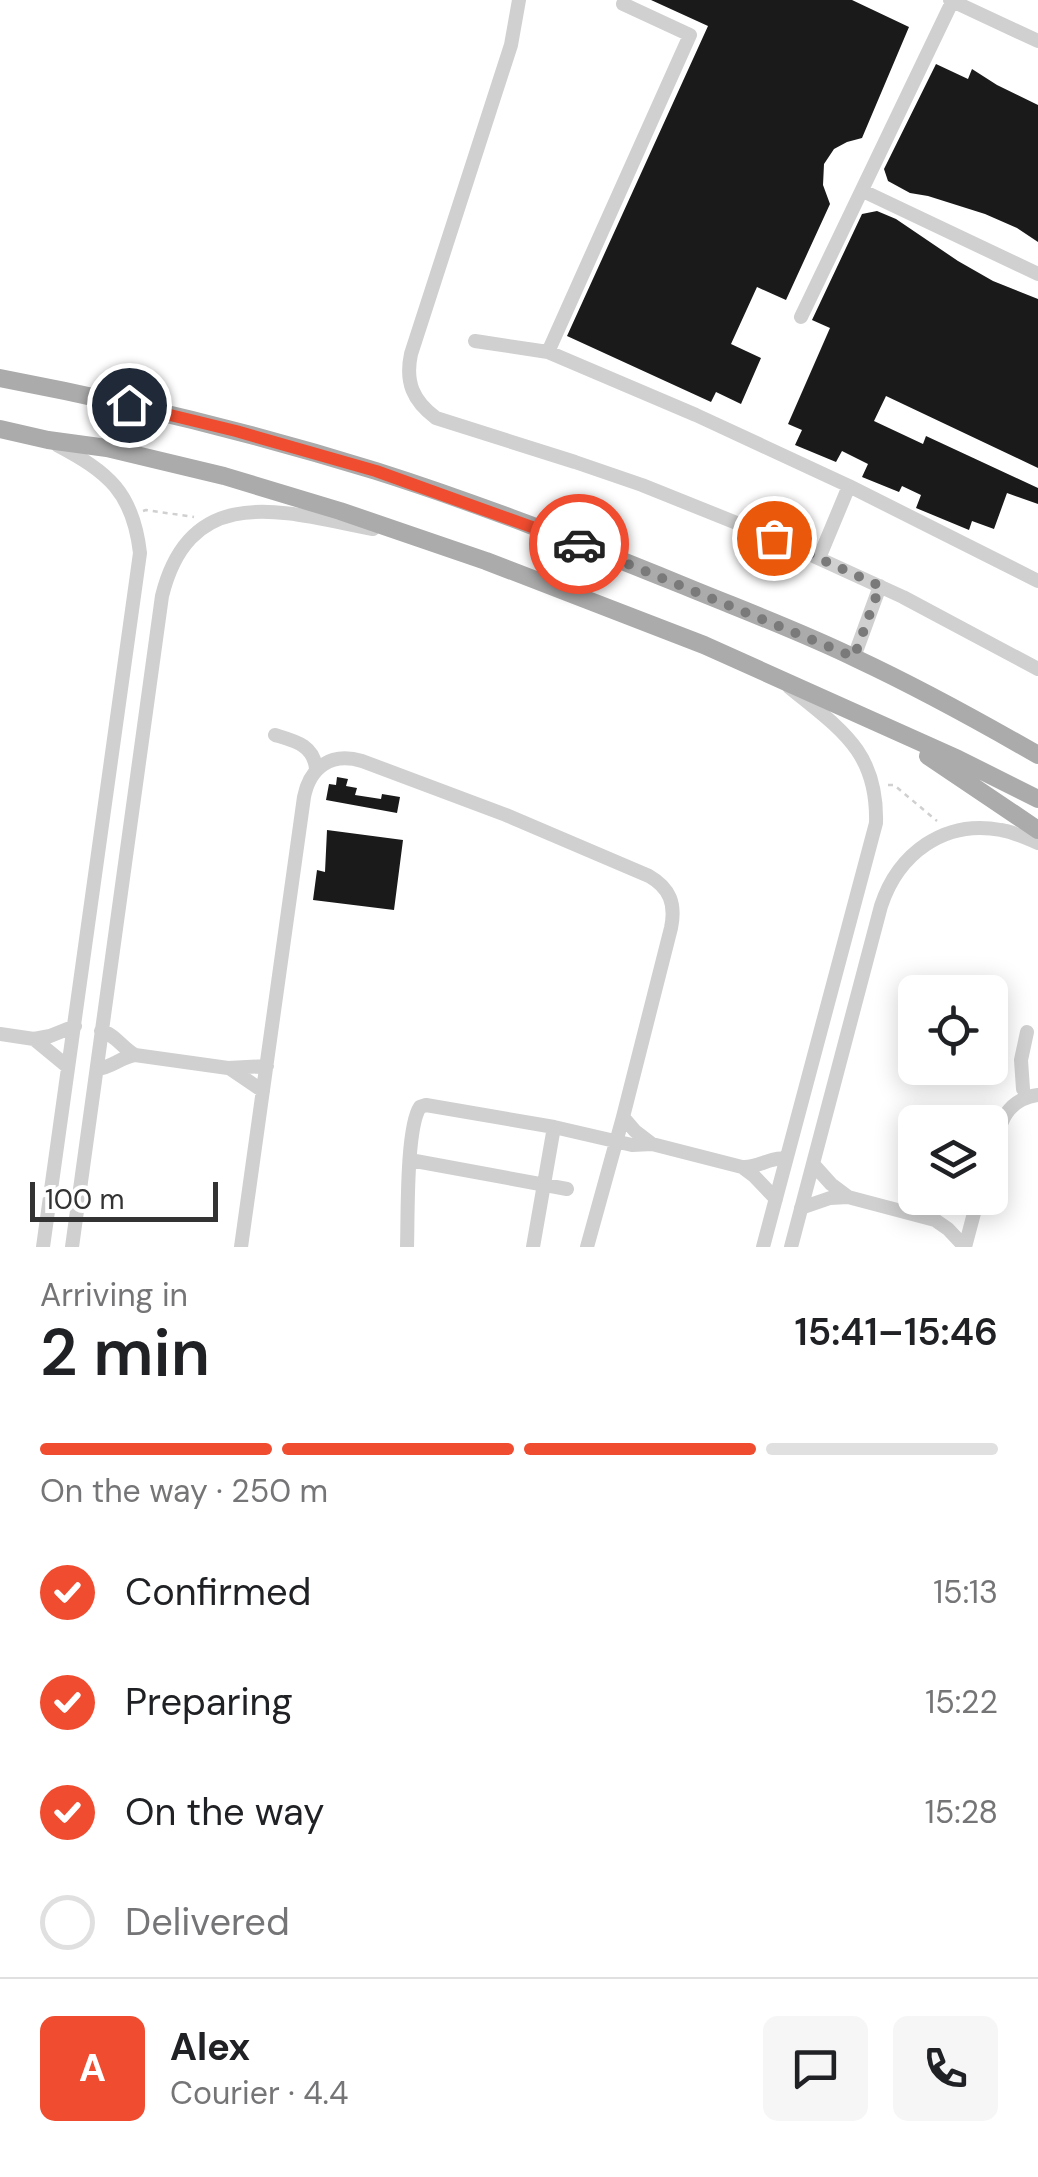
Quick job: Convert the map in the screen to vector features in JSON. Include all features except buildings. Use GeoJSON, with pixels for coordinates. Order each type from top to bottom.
{"type":"FeatureCollection","features":[{"type":"Feature","properties":{"kind":"main road"},"geometry":{"type":"LineString","coordinates":[[0,378],[164,413],[376,471],[583,545],[854,657],[1038,755]]}},
{"type":"Feature","properties":{"kind":"main road"},"geometry":{"type":"LineString","coordinates":[[0,429],[107,448],[224,476],[412,536],[632,616],[776,676],[1038,799]]}},
{"type":"Feature","properties":{"kind":"main road"},"geometry":{"type":"LineString","coordinates":[[862,718],[934,759],[1038,830]]}},
{"type":"Feature","properties":{"kind":"street"},"geometry":{"type":"LineString","coordinates":[[519,0],[511,46],[411,354],[410,383],[424,409],[436,418],[576,462],[709,510],[880,586],[1038,669]]}},
{"type":"Feature","properties":{"kind":"street"},"geometry":{"type":"LineString","coordinates":[[802,317],[952,0],[1038,41]]}},
{"type":"Feature","properties":{"kind":"street"},"geometry":{"type":"LineString","coordinates":[[548,352],[690,34],[622,4]]}},
{"type":"Feature","properties":{"kind":"street"},"geometry":{"type":"LineString","coordinates":[[863,191],[1038,274]]}},
{"type":"Feature","properties":{"kind":"street"},"geometry":{"type":"LineString","coordinates":[[475,341],[548,352],[696,415],[1038,581]]}},
{"type":"Feature","properties":{"kind":"street"},"geometry":{"type":"LineString","coordinates":[[43,1247],[140,553],[132,516],[114,483],[100,470],[48,440]]}},
{"type":"Feature","properties":{"kind":"street"},"geometry":{"type":"LineString","coordinates":[[819,558],[849,486]]}},
{"type":"Feature","properties":{"kind":"street"},"geometry":{"type":"LineString","coordinates":[[72,1247],[167,576],[188,541],[222,518],[243,512],[264,510],[412,536]]}},
{"type":"Feature","properties":{"kind":"street"},"geometry":{"type":"LineString","coordinates":[[854,657],[880,586]]}},
{"type":"Feature","properties":{"kind":"street"},"geometry":{"type":"LineString","coordinates":[[763,1247],[874,833],[877,803],[866,765],[856,748],[843,732],[776,676]]}},
{"type":"Feature","properties":{"kind":"street"},"geometry":{"type":"LineString","coordinates":[[275,735],[306,746],[316,760],[316,769]]}},
{"type":"Feature","properties":{"kind":"street"},"geometry":{"type":"LineString","coordinates":[[241,1247],[304,798],[316,769],[338,758],[362,761],[506,815],[660,882],[668,892],[674,916],[586,1247]]}},
{"type":"Feature","properties":{"kind":"street"},"geometry":{"type":"LineString","coordinates":[[790,1247],[887,888],[896,871],[925,845],[961,830],[1002,830],[1038,844]]}},
{"type":"Feature","properties":{"kind":"street"},"geometry":{"type":"LineString","coordinates":[[0,1034],[34,1039],[74,1026]]}},
{"type":"Feature","properties":{"kind":"street"},"geometry":{"type":"LineString","coordinates":[[101,1031],[110,1033],[121,1047],[136,1055]]}},
{"type":"Feature","properties":{"kind":"street"},"geometry":{"type":"LineString","coordinates":[[1002,1105],[1008,1098],[1033,1090],[1021,1060],[1027,1032]]}},
{"type":"Feature","properties":{"kind":"street"},"geometry":{"type":"LineString","coordinates":[[34,1039],[68,1068]]}},
{"type":"Feature","properties":{"kind":"street"},"geometry":{"type":"LineString","coordinates":[[97,1069],[136,1055],[228,1068],[267,1066]]}},
{"type":"Feature","properties":{"kind":"street"},"geometry":{"type":"LineString","coordinates":[[228,1068],[263,1092]]}},
{"type":"Feature","properties":{"kind":"street"},"geometry":{"type":"LineString","coordinates":[[407,1247],[414,1116],[423,1106],[554,1126],[637,1145],[652,1144],[742,1168],[776,1199]]}},
{"type":"Feature","properties":{"kind":"street"},"geometry":{"type":"LineString","coordinates":[[623,1117],[652,1144]]}},
{"type":"Feature","properties":{"kind":"street"},"geometry":{"type":"LineString","coordinates":[[533,1247],[554,1126]]}},
{"type":"Feature","properties":{"kind":"street"},"geometry":{"type":"LineString","coordinates":[[742,1168],[785,1159]]}},
{"type":"Feature","properties":{"kind":"street"},"geometry":{"type":"LineString","coordinates":[[410,1160],[566,1189]]}},
{"type":"Feature","properties":{"kind":"street"},"geometry":{"type":"LineString","coordinates":[[812,1164],[848,1197]]}},
{"type":"Feature","properties":{"kind":"street"},"geometry":{"type":"LineString","coordinates":[[801,1208],[848,1197],[935,1220],[965,1247]]}},
{"type":"Feature","properties":{"kind":"street"},"geometry":{"type":"LineString","coordinates":[[965,1247],[973,1215]]}},
{"type":"Feature","properties":{"kind":"street"},"geometry":{"type":"LineString","coordinates":[[935,1220],[971,1222]]}},
{"type":"Feature","properties":{"kind":"path"},"geometry":{"type":"LineString","coordinates":[[132,516],[146,510],[196,518],[204,528]]}},
{"type":"Feature","properties":{"kind":"path"},"geometry":{"type":"LineString","coordinates":[[873,784],[894,785],[936,820],[942,836]]}},
{"type":"Feature","properties":{"kind":"way so far"},"geometry":{"type":"LineString","coordinates":[[579,544],[854,657],[880,586],[774,538]]}},
{"type":"Feature","properties":{"kind":"route"},"geometry":{"type":"LineString","coordinates":[[129,405],[376,471],[579,544]]}}]}
